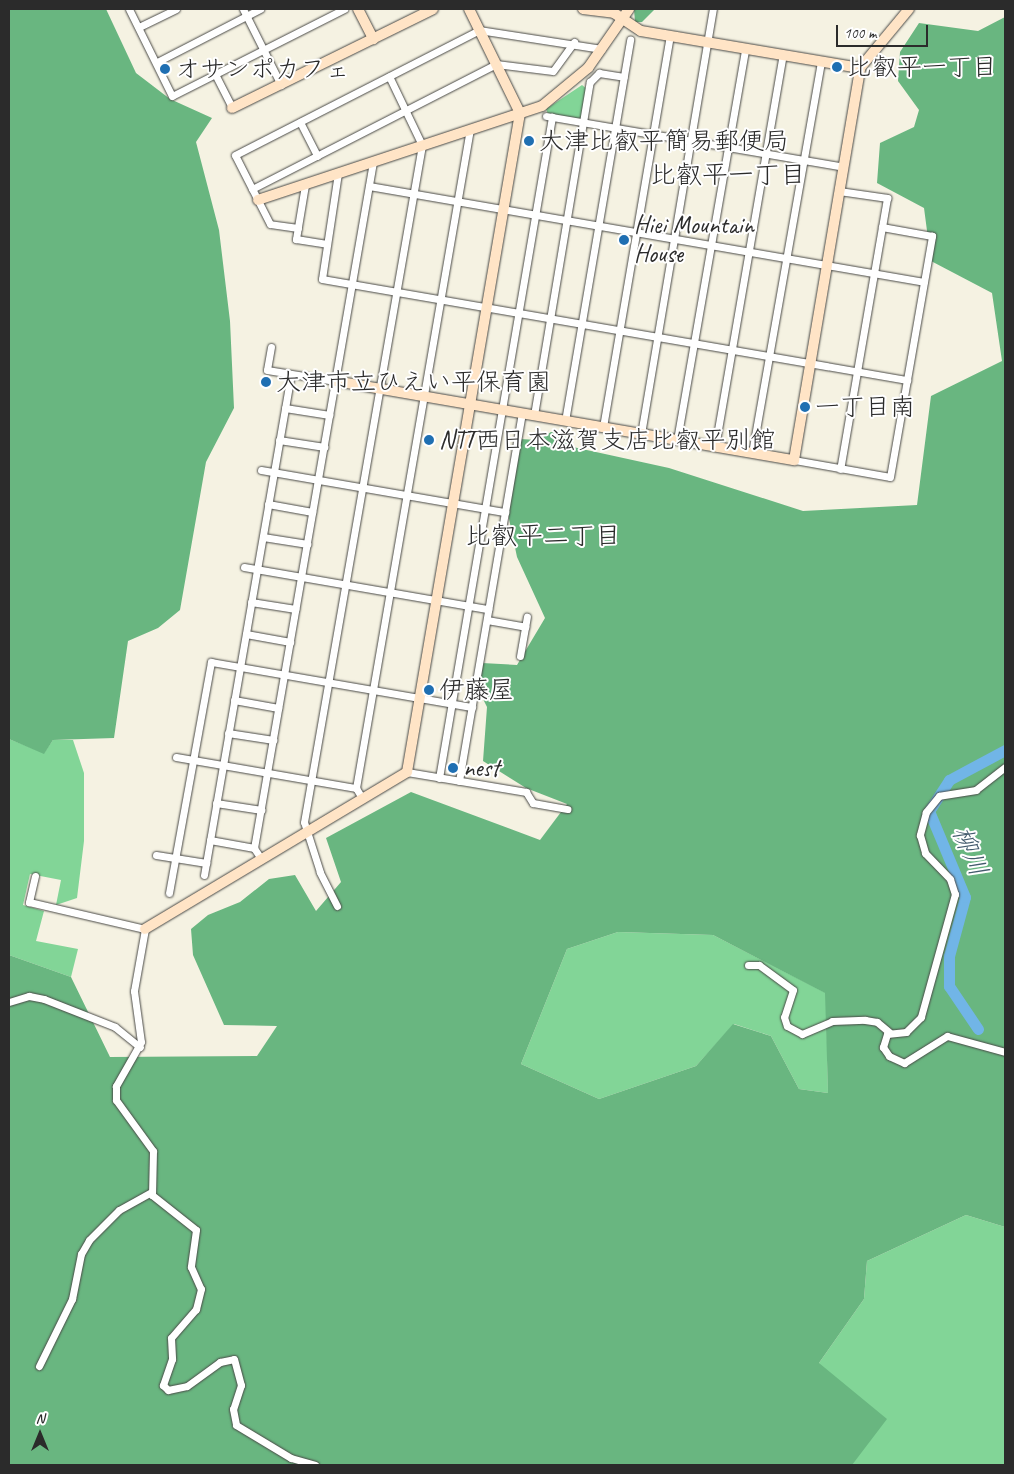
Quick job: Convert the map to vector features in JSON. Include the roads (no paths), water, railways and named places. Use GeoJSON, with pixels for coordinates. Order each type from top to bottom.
{"type":"FeatureCollection","features":[{"type":"Feature","properties":{"kind":"street"},"geometry":{"type":"LineString","coordinates":[[129,9],[157,62],[172,96],[344,9]]}},
{"type":"Feature","properties":{"kind":"street"},"geometry":{"type":"LineString","coordinates":[[139,27],[176,9]]}},
{"type":"Feature","properties":{"kind":"street"},"geometry":{"type":"LineString","coordinates":[[157,62],[245,12],[260,9]]}},
{"type":"Feature","properties":{"kind":"street"},"geometry":{"type":"LineString","coordinates":[[358,9],[373,39]]}},
{"type":"Feature","properties":{"kind":"street"},"geometry":{"type":"LineString","coordinates":[[215,74],[232,108],[434,9]]}},
{"type":"Feature","properties":{"kind":"street"},"geometry":{"type":"LineString","coordinates":[[407,772],[520,113],[468,9]]}},
{"type":"Feature","properties":{"kind":"street"},"geometry":{"type":"LineString","coordinates":[[583,9],[623,19],[641,31],[860,68]]}},
{"type":"Feature","properties":{"kind":"street"},"geometry":{"type":"LineString","coordinates":[[258,200],[520,113],[561,95],[602,49],[629,9]]}},
{"type":"Feature","properties":{"kind":"street"},"geometry":{"type":"LineString","coordinates":[[641,434],[713,9]]}},
{"type":"Feature","properties":{"kind":"street"},"geometry":{"type":"LineString","coordinates":[[794,460],[860,68],[909,9]]}},
{"type":"Feature","properties":{"kind":"street"},"geometry":{"type":"LineString","coordinates":[[245,12],[282,85]]}},
{"type":"Feature","properties":{"kind":"street"},"geometry":{"type":"LineString","coordinates":[[298,228],[270,224],[235,155],[479,30],[574,42],[602,49]]}},
{"type":"Feature","properties":{"kind":"street"},"geometry":{"type":"LineString","coordinates":[[603,427],[670,36]]}},
{"type":"Feature","properties":{"kind":"street"},"geometry":{"type":"LineString","coordinates":[[565,421],[630,40]]}},
{"type":"Feature","properties":{"kind":"street"},"geometry":{"type":"LineString","coordinates":[[252,189],[496,64],[553,71],[574,42]]}},
{"type":"Feature","properties":{"kind":"street"},"geometry":{"type":"LineString","coordinates":[[678,440],[745,49]]}},
{"type":"Feature","properties":{"kind":"street"},"geometry":{"type":"LineString","coordinates":[[715,447],[784,55]]}},
{"type":"Feature","properties":{"kind":"street"},"geometry":{"type":"LineString","coordinates":[[752,453],[821,62]]}},
{"type":"Feature","properties":{"kind":"street"},"geometry":{"type":"LineString","coordinates":[[534,415],[590,82],[599,73],[624,77]]}},
{"type":"Feature","properties":{"kind":"street"},"geometry":{"type":"LineString","coordinates":[[338,906],[305,831],[312,780],[422,145],[389,76]]}},
{"type":"Feature","properties":{"kind":"street"},"geometry":{"type":"LineString","coordinates":[[439,778],[536,215],[549,117],[844,167]]}},
{"type":"Feature","properties":{"kind":"street"},"geometry":{"type":"LineString","coordinates":[[300,122],[317,156]]}},
{"type":"Feature","properties":{"kind":"street"},"geometry":{"type":"LineString","coordinates":[[362,798],[356,788],[470,129]]}},
{"type":"Feature","properties":{"kind":"street"},"geometry":{"type":"LineString","coordinates":[[260,857],[254,848],[373,162]]}},
{"type":"Feature","properties":{"kind":"street"},"geometry":{"type":"LineString","coordinates":[[338,173],[322,279],[907,380]]}},
{"type":"Feature","properties":{"kind":"street"},"geometry":{"type":"LineString","coordinates":[[305,184],[296,239],[326,244]]}},
{"type":"Feature","properties":{"kind":"street"},"geometry":{"type":"LineString","coordinates":[[369,186],[924,282]]}},
{"type":"Feature","properties":{"kind":"street"},"geometry":{"type":"LineString","coordinates":[[839,191],[887,198],[840,468]]}},
{"type":"Feature","properties":{"kind":"street"},"geometry":{"type":"LineString","coordinates":[[271,347],[267,370],[890,477],[932,236],[882,227]]}},
{"type":"Feature","properties":{"kind":"street"},"geometry":{"type":"LineString","coordinates":[[204,875],[291,374]]}},
{"type":"Feature","properties":{"kind":"street"},"geometry":{"type":"LineString","coordinates":[[285,408],[329,415]]}},
{"type":"Feature","properties":{"kind":"street"},"geometry":{"type":"LineString","coordinates":[[459,781],[522,413]]}},
{"type":"Feature","properties":{"kind":"street"},"geometry":{"type":"LineString","coordinates":[[280,440],[324,447]]}},
{"type":"Feature","properties":{"kind":"street"},"geometry":{"type":"LineString","coordinates":[[261,470],[505,512]]}},
{"type":"Feature","properties":{"kind":"street"},"geometry":{"type":"LineString","coordinates":[[268,504],[312,512]]}},
{"type":"Feature","properties":{"kind":"street"},"geometry":{"type":"LineString","coordinates":[[262,537],[307,544]]}},
{"type":"Feature","properties":{"kind":"street"},"geometry":{"type":"LineString","coordinates":[[244,567],[488,609]]}},
{"type":"Feature","properties":{"kind":"street"},"geometry":{"type":"LineString","coordinates":[[251,602],[296,609]]}},
{"type":"Feature","properties":{"kind":"street"},"geometry":{"type":"LineString","coordinates":[[520,656],[526,616]]}},
{"type":"Feature","properties":{"kind":"street"},"geometry":{"type":"LineString","coordinates":[[486,620],[525,627]]}},
{"type":"Feature","properties":{"kind":"street"},"geometry":{"type":"LineString","coordinates":[[246,634],[290,642]]}},
{"type":"Feature","properties":{"kind":"street"},"geometry":{"type":"LineString","coordinates":[[169,893],[208,665],[240,667],[472,708]]}},
{"type":"Feature","properties":{"kind":"street"},"geometry":{"type":"LineString","coordinates":[[234,700],[278,708]]}},
{"type":"Feature","properties":{"kind":"street"},"geometry":{"type":"LineString","coordinates":[[228,732],[273,740]]}},
{"type":"Feature","properties":{"kind":"street"},"geometry":{"type":"LineString","coordinates":[[176,757],[356,788]]}},
{"type":"Feature","properties":{"kind":"street"},"geometry":{"type":"LineString","coordinates":[[748,965],[759,965],[793,990],[784,1018],[787,1026],[802,1034],[832,1021],[865,1020],[877,1022],[889,1032],[906,1032],[921,1017],[955,894],[950,879],[924,853],[920,836],[926,812],[939,796],[976,790],[1005,767]]}},
{"type":"Feature","properties":{"kind":"street"},"geometry":{"type":"LineString","coordinates":[[35,876],[29,902],[145,929],[260,857],[407,772],[526,792],[533,803],[567,809]]}},
{"type":"Feature","properties":{"kind":"street"},"geometry":{"type":"LineString","coordinates":[[216,802],[261,810]]}},
{"type":"Feature","properties":{"kind":"street"},"geometry":{"type":"LineString","coordinates":[[210,840],[254,848]]}},
{"type":"Feature","properties":{"kind":"street"},"geometry":{"type":"LineString","coordinates":[[156,855],[206,863]]}},
{"type":"Feature","properties":{"kind":"street"},"geometry":{"type":"LineString","coordinates":[[145,929],[134,991],[140,1047],[115,1091],[119,1107],[135,1121],[153,1151],[151,1192],[157,1202],[194,1226],[198,1237],[191,1267],[201,1289],[200,1302],[171,1338],[172,1360],[163,1385],[168,1390],[187,1386],[220,1362],[234,1359],[241,1384],[233,1409],[236,1425],[291,1458],[316,1465]]}},
{"type":"Feature","properties":{"kind":"street"},"geometry":{"type":"LineString","coordinates":[[9,1002],[30,996],[44,999],[115,1027],[140,1047]]}},
{"type":"Feature","properties":{"kind":"street"},"geometry":{"type":"LineString","coordinates":[[889,1032],[886,1053],[904,1063],[947,1036],[1005,1052]]}},
{"type":"Feature","properties":{"kind":"street"},"geometry":{"type":"LineString","coordinates":[[39,1366],[72,1299],[81,1254],[89,1240],[119,1210],[151,1192]]}},
{"type":"Feature","properties":{"kind":"waterway","name":"柳川"},"geometry":{"type":"LineString","coordinates":[[978,1029],[949,986],[949,956],[965,897],[929,811],[949,780],[1005,750]]}},
{"type":"Feature","properties":{"kind":"place","name":"比叡平一丁目"},"geometry":{"type":"Point","coordinates":[837,67]}},
{"type":"Feature","properties":{"kind":"place","name":"オサンポカフェ"},"geometry":{"type":"Point","coordinates":[165,69]}},
{"type":"Feature","properties":{"kind":"place","name":"大津比叡平簡易郵便局"},"geometry":{"type":"Point","coordinates":[529,141]}},
{"type":"Feature","properties":{"kind":"place","name":"Hiei Mountain House"},"geometry":{"type":"Point","coordinates":[624,240]}},
{"type":"Feature","properties":{"kind":"place","name":"大津市立ひえい平保育園"},"geometry":{"type":"Point","coordinates":[266,382]}},
{"type":"Feature","properties":{"kind":"place","name":"一丁目南"},"geometry":{"type":"Point","coordinates":[805,407]}},
{"type":"Feature","properties":{"kind":"place","name":"NTT西日本滋賀支店比叡平別館"},"geometry":{"type":"Point","coordinates":[429,440]}},
{"type":"Feature","properties":{"kind":"place","name":"伊藤屋"},"geometry":{"type":"Point","coordinates":[429,690]}},
{"type":"Feature","properties":{"kind":"place","name":"nest"},"geometry":{"type":"Point","coordinates":[453,768]}},
{"type":"Feature","properties":{"kind":"district","name":"比叡平一丁目"},"geometry":{"type":"Point","coordinates":[728,175]}},
{"type":"Feature","properties":{"kind":"district","name":"比叡平二丁目"},"geometry":{"type":"Point","coordinates":[543,536]}}]}
